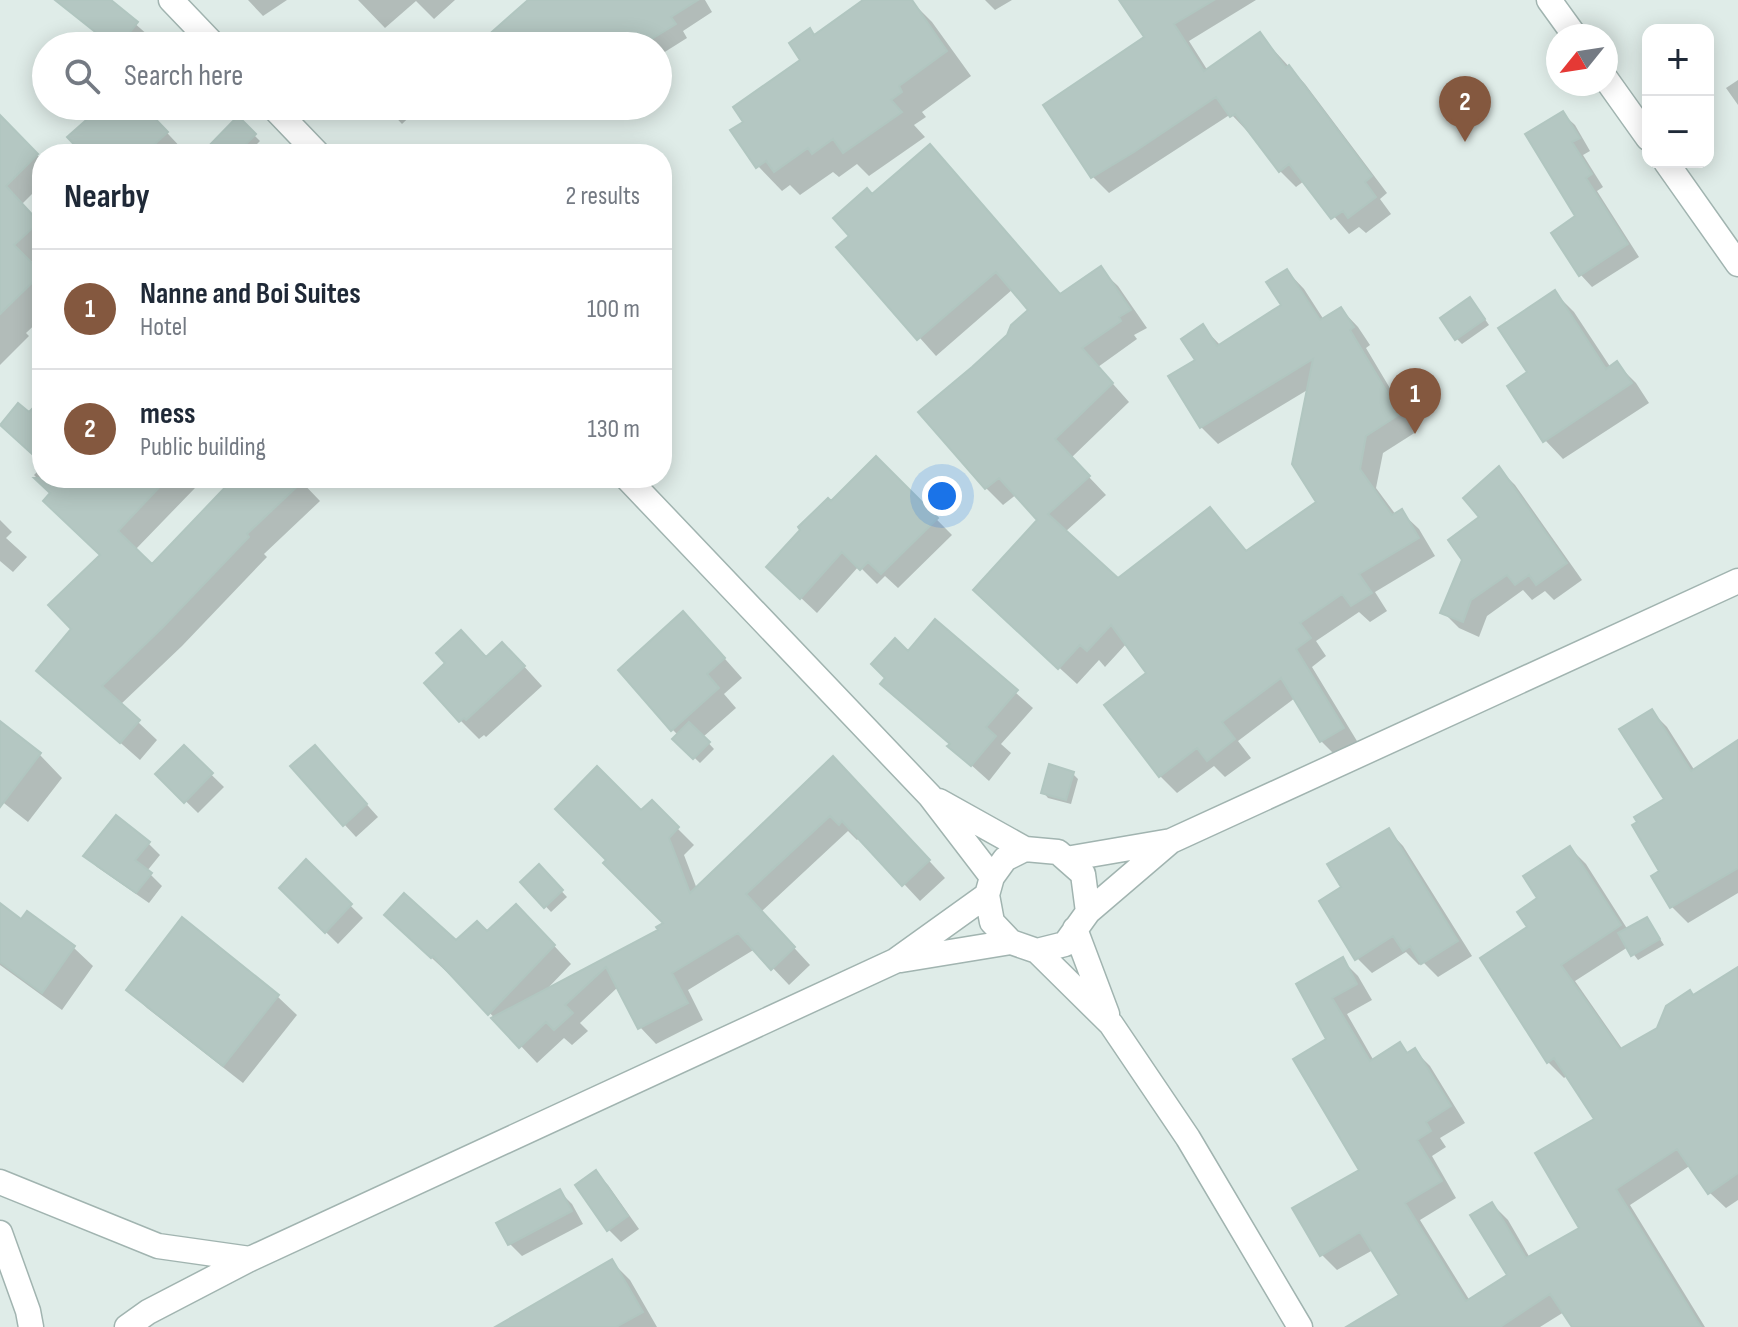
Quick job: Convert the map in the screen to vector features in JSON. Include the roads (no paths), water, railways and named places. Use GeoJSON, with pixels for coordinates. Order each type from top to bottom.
{"type":"FeatureCollection","features":[{"type":"Feature","properties":{"kind":"street"},"geometry":{"type":"LineString","coordinates":[[171,0],[202,32]]}},
{"type":"Feature","properties":{"kind":"street"},"geometry":{"type":"LineString","coordinates":[[1549,0],[1566,24]]}},
{"type":"Feature","properties":{"kind":"street"},"geometry":{"type":"LineString","coordinates":[[1618,96],[1642,130]]}},
{"type":"Feature","properties":{"kind":"street"},"geometry":{"type":"LineString","coordinates":[[285,120],[308,144]]}},
{"type":"Feature","properties":{"kind":"street"},"geometry":{"type":"LineString","coordinates":[[1670,168],[1738,264]]}},
{"type":"Feature","properties":{"kind":"street"},"geometry":{"type":"LineString","coordinates":[[637,488],[930,796],[990,886],[992,922],[1011,942],[1037,951],[1111,1024],[1188,1138],[1300,1327]]}},
{"type":"Feature","properties":{"kind":"street"},"geometry":{"type":"LineString","coordinates":[[1066,859],[1171,841],[1738,581]]}},
{"type":"Feature","properties":{"kind":"street"},"geometry":{"type":"LineString","coordinates":[[930,796],[1025,849],[1058,852],[1083,874],[1082,921],[1111,1024]]}},
{"type":"Feature","properties":{"kind":"street"},"geometry":{"type":"LineString","coordinates":[[1037,951],[1065,944],[1082,921],[1171,841]]}},
{"type":"Feature","properties":{"kind":"street"},"geometry":{"type":"LineString","coordinates":[[127,1327],[148,1312],[250,1259],[895,961],[990,886],[1005,859],[1025,849]]}},
{"type":"Feature","properties":{"kind":"street"},"geometry":{"type":"LineString","coordinates":[[895,961],[1011,942]]}},
{"type":"Feature","properties":{"kind":"street"},"geometry":{"type":"LineString","coordinates":[[0,1182],[158,1246],[250,1259]]}},
{"type":"Feature","properties":{"kind":"street"},"geometry":{"type":"LineString","coordinates":[[0,1233],[31,1327]]}},
{"type":"Feature","properties":{"kind":"place","name":"mess"},"geometry":{"type":"Point","coordinates":[1465,142]}},
{"type":"Feature","properties":{"kind":"place","name":"Nanne and Boi Suites"},"geometry":{"type":"Point","coordinates":[1415,434]}}]}
